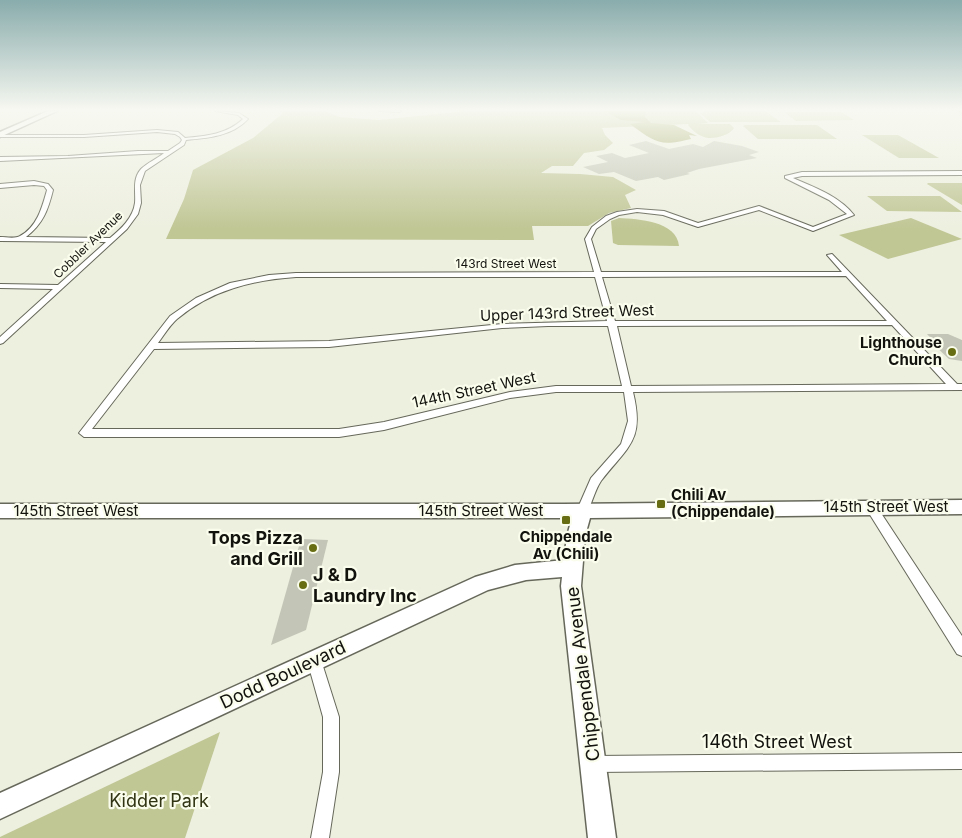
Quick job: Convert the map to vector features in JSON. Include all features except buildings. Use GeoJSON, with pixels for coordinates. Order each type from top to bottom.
{"type":"FeatureCollection","features":[{"type":"Feature","properties":{"kind":"street","name":"Cobbler Avenue"},"geometry":{"type":"LineString","coordinates":[[0,341],[125,228],[135,214],[138,203],[139,177],[150,164],[171,150]]}},
{"type":"Feature","properties":{"kind":"street"},"geometry":{"type":"LineString","coordinates":[[0,159],[168,152]]}},
{"type":"Feature","properties":{"kind":"street"},"geometry":{"type":"LineString","coordinates":[[583,510],[595,481],[621,452],[630,437],[633,421],[612,324],[588,239],[593,228],[606,219],[627,212],[656,211],[698,225],[759,208],[813,229],[851,215],[843,207],[816,191],[786,177],[802,174],[962,174]]}},
{"type":"Feature","properties":{"kind":"street"},"geometry":{"type":"LineString","coordinates":[[0,186],[34,183],[46,185],[50,190],[42,219],[35,228],[20,239]]}},
{"type":"Feature","properties":{"kind":"street"},"geometry":{"type":"LineString","coordinates":[[0,239],[112,240]]}},
{"type":"Feature","properties":{"kind":"street"},"geometry":{"type":"LineString","coordinates":[[830,255],[958,387]]}},
{"type":"Feature","properties":{"kind":"street","name":"143rd Street West"},"geometry":{"type":"LineString","coordinates":[[84,433],[173,318],[199,300],[215,292],[269,277],[296,275],[849,274]]}},
{"type":"Feature","properties":{"kind":"street"},"geometry":{"type":"LineString","coordinates":[[0,286],[60,287]]}},
{"type":"Feature","properties":{"kind":"street","name":"Upper 143rd Street West"},"geometry":{"type":"LineString","coordinates":[[151,346],[329,344],[502,326],[895,323]]}},
{"type":"Feature","properties":{"kind":"street","name":"144th Street West"},"geometry":{"type":"LineString","coordinates":[[84,433],[339,432],[384,426],[524,392],[556,389],[958,387]]}},
{"type":"Feature","properties":{"kind":"street"},"geometry":{"type":"LineString","coordinates":[[871,507],[962,649]]}},
{"type":"Feature","properties":{"kind":"street","name":"145th Street West"},"geometry":{"type":"LineString","coordinates":[[0,511],[962,507]]}},
{"type":"Feature","properties":{"kind":"street","name":"Chippendale Avenue"},"geometry":{"type":"LineString","coordinates":[[583,510],[576,536],[572,568],[572,607],[602,838]]}},
{"type":"Feature","properties":{"kind":"street","name":"Dodd Boulevard"},"geometry":{"type":"LineString","coordinates":[[0,806],[486,582],[509,574],[534,569],[572,568]]}},
{"type":"Feature","properties":{"kind":"street"},"geometry":{"type":"LineString","coordinates":[[314,660],[331,717],[331,772],[320,838]]}},
{"type":"Feature","properties":{"kind":"street","name":"146th Street West"},"geometry":{"type":"LineString","coordinates":[[593,764],[962,761]]}},
{"type":"Feature","properties":{"kind":"green space"},"geometry":{"type":"Polygon","coordinates":[[[230,150],[603,150],[584,153],[573,166],[552,166],[541,173],[613,177],[636,190],[625,195],[631,208],[609,213],[588,226],[532,226],[534,240],[166,239],[184,199],[193,170],[230,150]]]}},
{"type":"Feature","properties":{"kind":"green space"},"geometry":{"type":"Polygon","coordinates":[[[886,150],[925,150],[939,158],[899,158],[886,150]]]}},
{"type":"Feature","properties":{"kind":"green space"},"geometry":{"type":"Polygon","coordinates":[[[962,183],[962,205],[927,184],[962,183]]]}},
{"type":"Feature","properties":{"kind":"green space"},"geometry":{"type":"Polygon","coordinates":[[[867,196],[940,196],[962,212],[887,211],[867,196]]]}},
{"type":"Feature","properties":{"kind":"green space"},"geometry":{"type":"Polygon","coordinates":[[[619,218],[636,219],[664,226],[677,238],[679,246],[618,245],[613,243],[611,221],[619,218]]]}},
{"type":"Feature","properties":{"kind":"green space"},"geometry":{"type":"Polygon","coordinates":[[[911,218],[962,239],[888,259],[839,235],[911,218]]]}},
{"type":"Feature","properties":{"kind":"green space","name":"Kidder Park"},"geometry":{"type":"Polygon","coordinates":[[[220,732],[185,838],[0,838],[0,837],[220,732]]]}},
{"type":"Feature","properties":{"kind":"place","name":"Lighthouse Church"},"geometry":{"type":"Point","coordinates":[952,352]}},
{"type":"Feature","properties":{"kind":"place","name":"Chili Av (Chippendale)"},"geometry":{"type":"Point","coordinates":[661,504]}},
{"type":"Feature","properties":{"kind":"place","name":"Chippendale Av (Chili)"},"geometry":{"type":"Point","coordinates":[566,520]}},
{"type":"Feature","properties":{"kind":"place","name":"Tops Pizza and Grill"},"geometry":{"type":"Point","coordinates":[313,548]}},
{"type":"Feature","properties":{"kind":"place","name":"J & D Laundry Inc"},"geometry":{"type":"Point","coordinates":[303,585]}}]}
